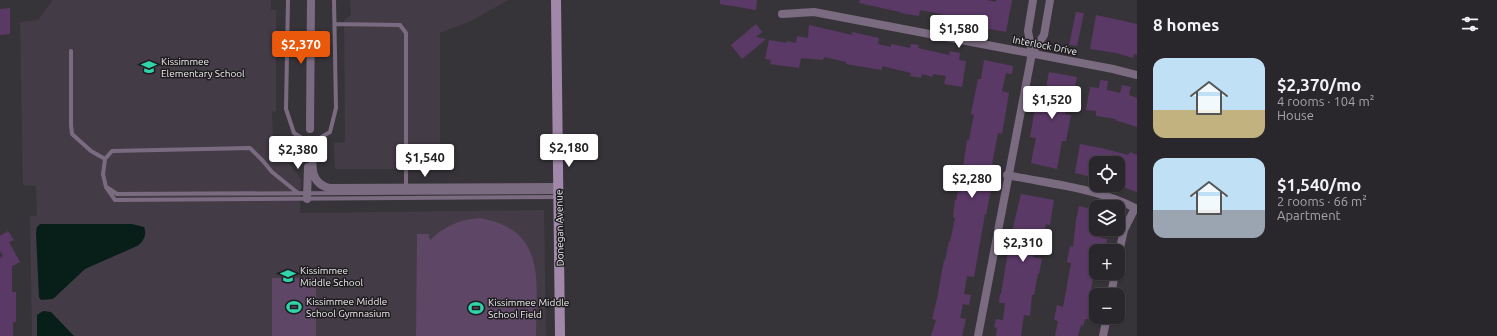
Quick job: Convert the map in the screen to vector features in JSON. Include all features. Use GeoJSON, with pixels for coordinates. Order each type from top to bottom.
{"type":"FeatureCollection","features":[{"type":"Feature","properties":{"kind":"street"},"geometry":{"type":"LineString","coordinates":[[310,129],[311,0]]}},
{"type":"Feature","properties":{"kind":"street","name":"Donegan Avenue"},"geometry":{"type":"LineString","coordinates":[[556,0],[560,336]]}},
{"type":"Feature","properties":{"kind":"street"},"geometry":{"type":"LineString","coordinates":[[978,336],[1007,175],[1032,53],[1028,31],[1033,0]]}},
{"type":"Feature","properties":{"kind":"street"},"geometry":{"type":"LineString","coordinates":[[1032,53],[1044,35],[1050,0]]}},
{"type":"Feature","properties":{"kind":"street","name":"Interlock Drive"},"geometry":{"type":"LineString","coordinates":[[782,14],[814,12],[1032,53],[1137,75]]}},
{"type":"Feature","properties":{"kind":"street"},"geometry":{"type":"LineString","coordinates":[[310,142],[313,175],[317,182],[323,187],[406,190],[558,192]]}},
{"type":"Feature","properties":{"kind":"street"},"geometry":{"type":"LineString","coordinates":[[307,196],[310,142]]}},
{"type":"Feature","properties":{"kind":"street"},"geometry":{"type":"LineString","coordinates":[[1007,175],[1097,193],[1118,200],[1136,209],[1124,230],[1121,244]]}},
{"type":"Feature","properties":{"kind":"street"},"geometry":{"type":"LineString","coordinates":[[1103,336],[1106,324]]}},
{"type":"Feature","properties":{"kind":"lane"},"geometry":{"type":"LineString","coordinates":[[288,0],[286,109],[294,133],[310,142],[330,132],[336,108],[334,0]]}},
{"type":"Feature","properties":{"kind":"lane"},"geometry":{"type":"LineString","coordinates":[[334,24],[400,25],[406,33],[406,198]]}},
{"type":"Feature","properties":{"kind":"lane"},"geometry":{"type":"LineString","coordinates":[[71,51],[72,134],[90,151],[105,159]]}},
{"type":"Feature","properties":{"kind":"lane"},"geometry":{"type":"LineString","coordinates":[[298,193],[272,172],[250,148],[112,151],[105,159],[103,174],[106,187],[115,200],[307,196],[406,190]]}},
{"type":"Feature","properties":{"kind":"lane"},"geometry":{"type":"LineString","coordinates":[[106,187],[117,194],[298,193],[307,196],[406,198],[558,192]]}},
{"type":"Feature","properties":{"kind":"shaded area"},"geometry":{"type":"Polygon","coordinates":[[[53,0],[271,0],[271,10],[276,10],[276,111],[272,112],[273,142],[301,179],[300,213],[544,210],[546,336],[32,336],[30,216],[37,216],[36,186],[23,185],[20,22],[38,20],[53,0]]]}},
{"type":"Feature","properties":{"kind":"shaded area"},"geometry":{"type":"Polygon","coordinates":[[[350,0],[508,0],[473,20],[440,33],[440,169],[335,169],[334,143],[345,142],[344,20],[351,15],[350,0]]]}},
{"type":"Feature","properties":{"kind":"shaded area","name":"Kissimmee Middle School Field"},"geometry":{"type":"Polygon","coordinates":[[[480,218],[502,224],[517,234],[528,247],[534,262],[536,279],[536,336],[416,336],[417,234],[429,234],[430,240],[453,224],[480,218]]]}},
{"type":"Feature","properties":{"kind":"shaded area"},"geometry":{"type":"Polygon","coordinates":[[[40,224],[132,224],[144,227],[145,235],[143,240],[137,246],[85,269],[53,299],[41,300],[39,297],[36,233],[37,227],[40,224]]]}},
{"type":"Feature","properties":{"kind":"shaded area","name":"Kissimmee Middle School Gymnasium"},"geometry":{"type":"Polygon","coordinates":[[[272,278],[316,278],[316,336],[272,336],[272,278]]]}},
{"type":"Feature","properties":{"kind":"shaded area"},"geometry":{"type":"Polygon","coordinates":[[[43,311],[51,312],[74,336],[37,336],[37,315],[43,311]]]}},
{"type":"Feature","properties":{"kind":"building"},"geometry":{"type":"Polygon","coordinates":[[[720,0],[757,0],[756,10],[720,4],[720,0]]]}},
{"type":"Feature","properties":{"kind":"building"},"geometry":{"type":"Polygon","coordinates":[[[860,0],[987,0],[996,2],[996,0],[1012,0],[1006,32],[940,20],[941,14],[920,10],[919,16],[900,13],[859,3],[860,0]]]}},
{"type":"Feature","properties":{"kind":"building"},"geometry":{"type":"Polygon","coordinates":[[[10,8],[10,34],[0,35],[0,9],[10,8]]]}},
{"type":"Feature","properties":{"kind":"building"},"geometry":{"type":"Polygon","coordinates":[[[1076,12],[1084,13],[1077,46],[1069,45],[1076,12]]]}},
{"type":"Feature","properties":{"kind":"building"},"geometry":{"type":"Polygon","coordinates":[[[1096,15],[1137,24],[1137,55],[1134,54],[1133,58],[1116,53],[1090,49],[1096,15]]]}},
{"type":"Feature","properties":{"kind":"building"},"geometry":{"type":"Polygon","coordinates":[[[756,24],[762,32],[756,37],[766,39],[742,59],[731,45],[756,24]]]}},
{"type":"Feature","properties":{"kind":"building"},"geometry":{"type":"Polygon","coordinates":[[[809,25],[852,35],[852,32],[879,38],[878,44],[891,47],[891,44],[910,48],[911,44],[919,45],[918,48],[949,55],[950,51],[960,53],[959,60],[966,61],[962,87],[944,84],[946,76],[933,74],[932,77],[922,74],[921,78],[910,76],[911,73],[882,66],[882,70],[846,64],[846,62],[824,57],[823,60],[801,58],[799,68],[770,64],[771,60],[765,59],[769,40],[796,43],[797,36],[808,38],[809,25]]]}},
{"type":"Feature","properties":{"kind":"building"},"geometry":{"type":"Polygon","coordinates":[[[984,60],[1013,66],[1012,74],[1006,73],[1002,91],[1009,93],[1002,134],[998,133],[992,164],[996,165],[986,215],[985,214],[974,277],[967,276],[964,294],[971,295],[969,305],[963,304],[960,318],[966,319],[962,336],[931,336],[936,320],[932,319],[944,260],[945,261],[955,218],[953,217],[955,200],[961,180],[967,140],[969,140],[974,115],[971,114],[978,79],[981,79],[984,60]]]}},
{"type":"Feature","properties":{"kind":"building"},"geometry":{"type":"Polygon","coordinates":[[[1049,72],[1077,77],[1075,87],[1071,86],[1065,114],[1071,115],[1066,141],[1062,141],[1057,169],[1031,163],[1036,138],[1030,137],[1037,97],[1044,98],[1049,72]]]}},
{"type":"Feature","properties":{"kind":"building"},"geometry":{"type":"Polygon","coordinates":[[[1100,80],[1108,81],[1107,90],[1120,93],[1122,85],[1131,87],[1129,95],[1137,98],[1137,127],[1115,120],[1116,119],[1096,116],[1096,111],[1086,110],[1090,87],[1099,88],[1100,80]]]}},
{"type":"Feature","properties":{"kind":"building"},"geometry":{"type":"Polygon","coordinates":[[[1080,144],[1128,155],[1130,152],[1137,155],[1137,192],[1125,188],[1125,156],[1089,156],[1089,176],[1075,173],[1080,144]]]}},
{"type":"Feature","properties":{"kind":"building"},"geometry":{"type":"Polygon","coordinates":[[[1021,194],[1054,200],[1050,225],[1046,224],[1044,235],[1038,234],[1033,257],[1042,259],[1034,295],[1032,295],[1030,316],[1024,315],[1021,336],[996,336],[997,328],[994,327],[996,319],[1003,320],[1005,303],[999,303],[1000,294],[1010,240],[1021,194]]]}},
{"type":"Feature","properties":{"kind":"building"},"geometry":{"type":"Polygon","coordinates":[[[1079,206],[1089,208],[1089,236],[1101,236],[1101,238],[1107,239],[1106,244],[1089,244],[1089,280],[1093,280],[1091,288],[1089,288],[1089,319],[1085,319],[1083,326],[1081,325],[1078,336],[1055,336],[1058,321],[1054,320],[1057,305],[1063,307],[1071,263],[1067,262],[1070,246],[1073,247],[1079,206]]]}},
{"type":"Feature","properties":{"kind":"building"},"geometry":{"type":"Polygon","coordinates":[[[8,231],[14,240],[9,242],[20,262],[12,266],[12,292],[16,292],[16,322],[13,322],[13,336],[0,336],[0,258],[3,256],[0,251],[0,236],[8,231]]]}},
{"type":"Feature","properties":{"kind":"place","name":"Kissimmee Elementary School"},"geometry":{"type":"Point","coordinates":[149,67]}},
{"type":"Feature","properties":{"kind":"place","name":"Kissimmee Middle School"},"geometry":{"type":"Point","coordinates":[288,276]}},
{"type":"Feature","properties":{"kind":"place","name":"Kissimmee Middle School Gymnasium"},"geometry":{"type":"Point","coordinates":[294,307]}},
{"type":"Feature","properties":{"kind":"place","name":"Kissimmee Middle School Field"},"geometry":{"type":"Point","coordinates":[476,308]}}]}
